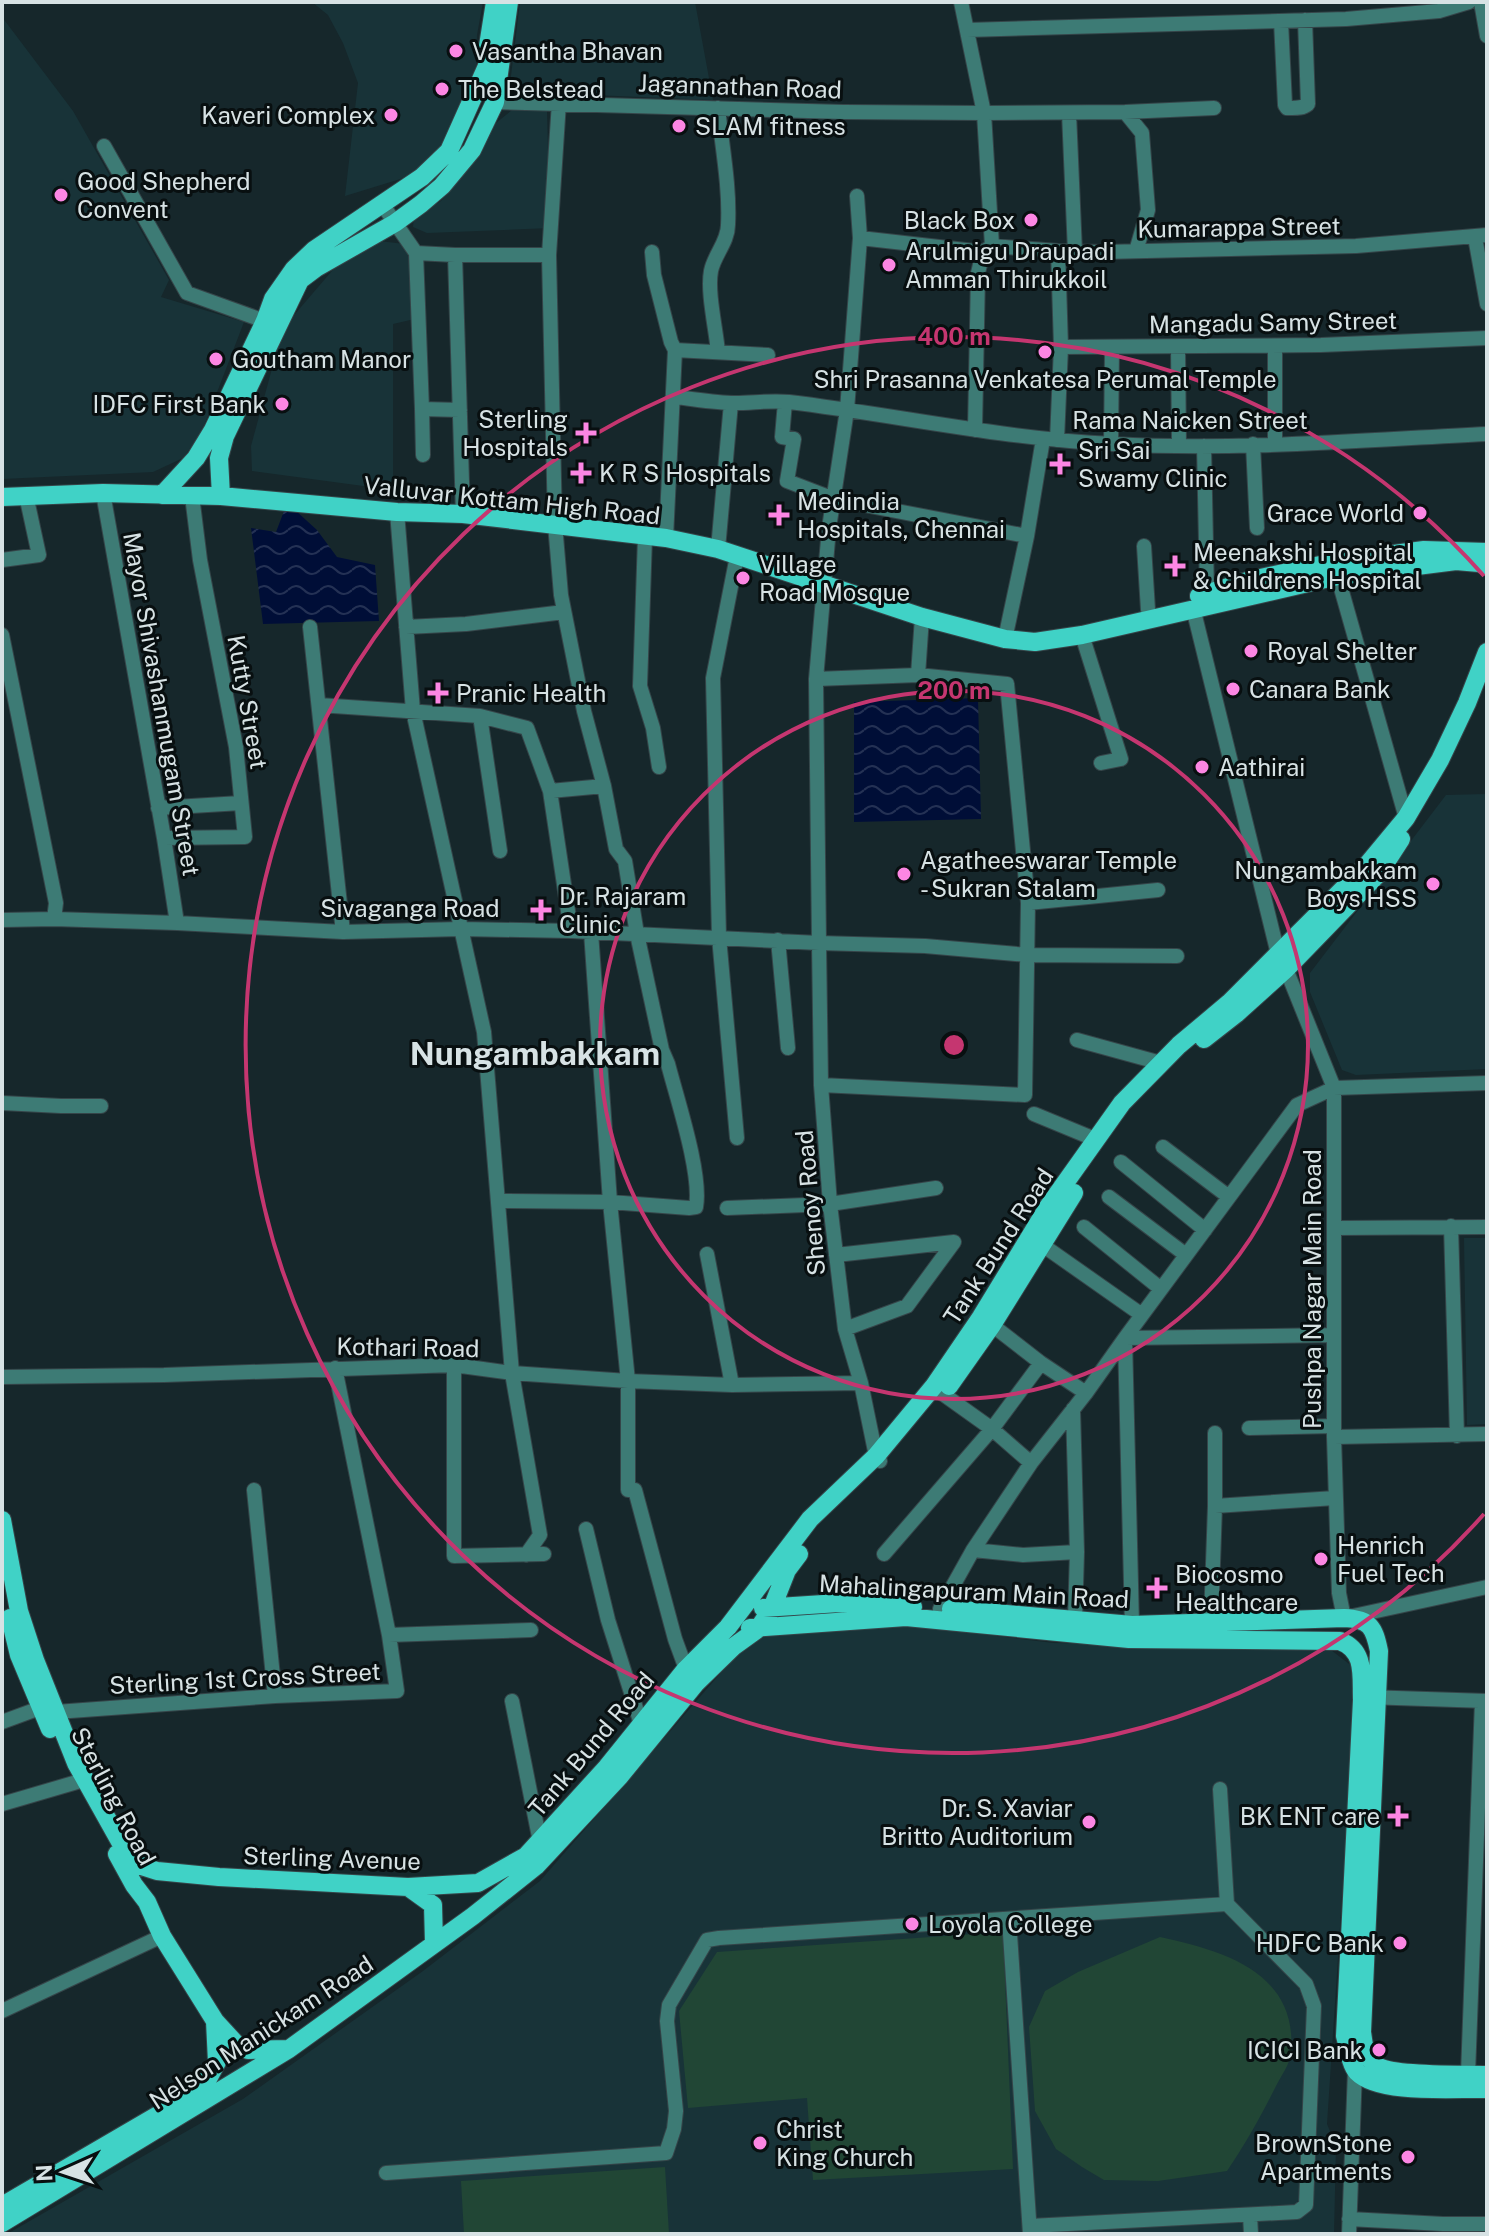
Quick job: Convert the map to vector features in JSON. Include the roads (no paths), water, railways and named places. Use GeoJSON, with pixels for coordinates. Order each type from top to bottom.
{"type":"FeatureCollection","features":[{"type":"Feature","properties":{"kind":"main road"},"geometry":{"type":"LineString","coordinates":[[221,496],[219,458],[271,323],[273,299],[294,269],[314,250],[422,177],[449,151],[487,66],[495,2]]}},
{"type":"Feature","properties":{"kind":"main road"},"geometry":{"type":"LineString","coordinates":[[162,495],[181,477],[202,449],[271,323],[300,280],[395,223],[442,186],[472,150],[495,102],[509,2]]}},
{"type":"Feature","properties":{"kind":"main road","name":"Valluvar Kottam High Road"},"geometry":{"type":"LineString","coordinates":[[2,497],[103,493],[221,496],[397,512],[463,514],[666,538],[718,549],[922,617],[1005,639],[1035,642],[1082,635],[1336,569],[1424,550],[1487,552]]}},
{"type":"Feature","properties":{"kind":"main road"},"geometry":{"type":"LineString","coordinates":[[1456,561],[1487,578]]}},
{"type":"Feature","properties":{"kind":"main road","name":"Valluvar Kottam High Road"},"geometry":{"type":"LineString","coordinates":[[1035,642],[1076,626],[1148,610],[1247,581],[1336,569],[1456,561],[1487,566]]}},
{"type":"Feature","properties":{"kind":"main road","name":"Tank Bund Road"},"geometry":{"type":"LineString","coordinates":[[531,1861],[620,1776],[696,1683],[733,1647],[758,1629],[772,1608],[787,1570],[819,1526],[878,1458],[934,1386],[981,1317],[1048,1207],[1122,1103],[1236,1014],[1406,818],[1440,760],[1487,652]]}},
{"type":"Feature","properties":{"kind":"main road","name":"Tank Bund Road"},"geometry":{"type":"LineString","coordinates":[[1282,962],[1379,873],[1447,764],[1487,670]]}},
{"type":"Feature","properties":{"kind":"main road","name":"Tank Bund Road"},"geometry":{"type":"LineString","coordinates":[[531,1861],[540,1842],[607,1767],[686,1669],[728,1627],[810,1519],[943,1394],[992,1325],[1058,1215],[1166,1066]]}},
{"type":"Feature","properties":{"kind":"main road","name":"Sterling Road"},"geometry":{"type":"LineString","coordinates":[[2,1520],[19,1611],[48,1710],[77,1782],[134,1885],[147,1902],[162,1936],[215,2021]]}},
{"type":"Feature","properties":{"kind":"main road","name":"Sterling Road"},"geometry":{"type":"LineString","coordinates":[[2,1580],[19,1655],[132,1863]]}},
{"type":"Feature","properties":{"kind":"main road","name":"Mahalingapuram Main Road"},"geometry":{"type":"LineString","coordinates":[[744,1607],[839,1603],[1132,1625],[1344,1618]]}},
{"type":"Feature","properties":{"kind":"main road","name":"Mahalingapuram Main Road"},"geometry":{"type":"LineString","coordinates":[[728,1627],[758,1629],[906,1617],[1129,1639],[1340,1641]]}},
{"type":"Feature","properties":{"kind":"main road"},"geometry":{"type":"LineString","coordinates":[[1478,2075],[1393,2072],[1377,2067],[1365,2053],[1362,2032],[1370,1697],[1359,1659],[1352,1646],[1340,1641],[1344,1618],[1360,1619],[1370,1626],[1379,1651],[1370,1697],[1345,2036],[1355,2070],[1370,2081],[1388,2087],[1487,2089]]}},
{"type":"Feature","properties":{"kind":"main road","name":"Sterling Avenue"},"geometry":{"type":"LineString","coordinates":[[132,1863],[157,1871],[187,1874],[293,1883],[408,1887],[478,1883],[531,1861]]}},
{"type":"Feature","properties":{"kind":"main road","name":"Nelson Manickam Road"},"geometry":{"type":"LineString","coordinates":[[2,2223],[289,2049],[473,1916],[531,1861]]}},
{"type":"Feature","properties":{"kind":"main road"},"geometry":{"type":"LineString","coordinates":[[147,1902],[151,1889],[160,1880],[187,1874]]}},
{"type":"Feature","properties":{"kind":"main road"},"geometry":{"type":"LineString","coordinates":[[408,1887],[433,1905],[434,1943]]}},
{"type":"Feature","properties":{"kind":"main road"},"geometry":{"type":"LineString","coordinates":[[215,2021],[237,2045],[248,2050],[289,2049]]}},
{"type":"Feature","properties":{"kind":"main road","name":"Nelson Manickam Road"},"geometry":{"type":"LineString","coordinates":[[2,2206],[194,2094],[217,2062],[215,2021]]}},
{"type":"Feature","properties":{"kind":"street"},"geometry":{"type":"LineString","coordinates":[[961,2],[984,113],[987,145],[988,249],[978,273],[975,430]]}},
{"type":"Feature","properties":{"kind":"street"},"geometry":{"type":"LineString","coordinates":[[967,30],[1346,19],[1439,11],[1469,2]]}},
{"type":"Feature","properties":{"kind":"street"},"geometry":{"type":"LineString","coordinates":[[1481,2],[1487,36]]}},
{"type":"Feature","properties":{"kind":"street"},"geometry":{"type":"LineString","coordinates":[[1281,21],[1285,105],[1293,108],[1308,104],[1305,20]]}},
{"type":"Feature","properties":{"kind":"street","name":"Jagannathan Road"},"geometry":{"type":"LineString","coordinates":[[495,102],[984,113],[1214,108]]}},
{"type":"Feature","properties":{"kind":"street"},"geometry":{"type":"LineString","coordinates":[[498,1201],[610,1202],[689,1208],[696,1207],[698,1199],[693,1162],[662,1050],[625,861],[616,849],[561,595],[555,524],[549,255],[559,102]]}},
{"type":"Feature","properties":{"kind":"street"},"geometry":{"type":"LineString","coordinates":[[718,108],[728,225],[710,280],[718,352]]}},
{"type":"Feature","properties":{"kind":"street"},"geometry":{"type":"LineString","coordinates":[[1125,112],[1142,133],[1148,210],[1136,251]]}},
{"type":"Feature","properties":{"kind":"street"},"geometry":{"type":"LineString","coordinates":[[1069,113],[1075,252]]}},
{"type":"Feature","properties":{"kind":"street"},"geometry":{"type":"LineString","coordinates":[[104,146],[187,293],[271,323]]}},
{"type":"Feature","properties":{"kind":"street","name":"Shenoy Road"},"geometry":{"type":"LineString","coordinates":[[857,196],[860,238],[847,410],[823,584],[816,679],[821,1085],[830,1204],[845,1329],[878,1458]]}},
{"type":"Feature","properties":{"kind":"street"},"geometry":{"type":"LineString","coordinates":[[382,204],[416,253],[423,455]]}},
{"type":"Feature","properties":{"kind":"street"},"geometry":{"type":"LineString","coordinates":[[1481,236],[1487,304]]}},
{"type":"Feature","properties":{"kind":"street","name":"Kumarappa Street"},"geometry":{"type":"LineString","coordinates":[[860,238],[988,249],[1075,252],[1356,246],[1481,236]]}},
{"type":"Feature","properties":{"kind":"street"},"geometry":{"type":"LineString","coordinates":[[1005,639],[1050,440],[1061,347],[1058,251]]}},
{"type":"Feature","properties":{"kind":"street"},"geometry":{"type":"LineString","coordinates":[[652,252],[654,275],[675,350],[666,538]]}},
{"type":"Feature","properties":{"kind":"street"},"geometry":{"type":"LineString","coordinates":[[416,253],[549,255]]}},
{"type":"Feature","properties":{"kind":"street"},"geometry":{"type":"LineString","coordinates":[[455,255],[463,514]]}},
{"type":"Feature","properties":{"kind":"street","name":"Mangadu Samy Street"},"geometry":{"type":"LineString","coordinates":[[1061,347],[1275,346],[1487,338]]}},
{"type":"Feature","properties":{"kind":"street"},"geometry":{"type":"LineString","coordinates":[[1275,346],[1275,443]]}},
{"type":"Feature","properties":{"kind":"street"},"geometry":{"type":"LineString","coordinates":[[1111,444],[1112,347]]}},
{"type":"Feature","properties":{"kind":"street"},"geometry":{"type":"LineString","coordinates":[[1178,347],[1179,446]]}},
{"type":"Feature","properties":{"kind":"street"},"geometry":{"type":"LineString","coordinates":[[675,350],[768,355]]}},
{"type":"Feature","properties":{"kind":"street","name":"Rama Naicken Street"},"geometry":{"type":"LineString","coordinates":[[675,397],[731,403],[785,402],[1050,440],[1111,444],[1204,446],[1487,434]]}},
{"type":"Feature","properties":{"kind":"street"},"geometry":{"type":"LineString","coordinates":[[785,402],[782,437],[794,439],[787,481],[834,499],[1027,536]]}},
{"type":"Feature","properties":{"kind":"street"},"geometry":{"type":"LineString","coordinates":[[718,549],[731,403]]}},
{"type":"Feature","properties":{"kind":"street"},"geometry":{"type":"LineString","coordinates":[[422,409],[460,410]]}},
{"type":"Feature","properties":{"kind":"street"},"geometry":{"type":"LineString","coordinates":[[1253,444],[1257,528]]}},
{"type":"Feature","properties":{"kind":"street"},"geometry":{"type":"LineString","coordinates":[[1204,446],[1207,593]]}},
{"type":"Feature","properties":{"kind":"street","name":"Mayor Shivashanmugam Street"},"geometry":{"type":"LineString","coordinates":[[103,493],[177,923]]}},
{"type":"Feature","properties":{"kind":"street"},"geometry":{"type":"LineString","coordinates":[[2,560],[39,555],[26,495]]}},
{"type":"Feature","properties":{"kind":"street","name":"Kutty Street"},"geometry":{"type":"LineString","coordinates":[[164,838],[245,837],[236,747],[200,560],[192,496]]}},
{"type":"Feature","properties":{"kind":"street"},"geometry":{"type":"LineString","coordinates":[[397,512],[413,711],[484,1032],[512,1373],[540,1535],[526,1555]]}},
{"type":"Feature","properties":{"kind":"street"},"geometry":{"type":"LineString","coordinates":[[645,537],[640,686],[653,728],[659,767]]}},
{"type":"Feature","properties":{"kind":"street"},"geometry":{"type":"LineString","coordinates":[[1144,546],[1148,610]]}},
{"type":"Feature","properties":{"kind":"street"},"geometry":{"type":"LineString","coordinates":[[737,556],[713,678],[719,937],[737,1138]]}},
{"type":"Feature","properties":{"kind":"street"},"geometry":{"type":"LineString","coordinates":[[1336,569],[1406,818]]}},
{"type":"Feature","properties":{"kind":"street","name":"Pushpa Nagar Main Road"},"geometry":{"type":"LineString","coordinates":[[1193,608],[1282,962],[1334,1088],[1335,1498],[1339,1593],[1344,1618]]}},
{"type":"Feature","properties":{"kind":"street"},"geometry":{"type":"LineString","coordinates":[[406,627],[466,624],[564,612]]}},
{"type":"Feature","properties":{"kind":"street"},"geometry":{"type":"LineString","coordinates":[[918,675],[922,617]]}},
{"type":"Feature","properties":{"kind":"street"},"geometry":{"type":"LineString","coordinates":[[310,627],[343,932]]}},
{"type":"Feature","properties":{"kind":"street"},"geometry":{"type":"LineString","coordinates":[[2,635],[56,903],[54,919]]}},
{"type":"Feature","properties":{"kind":"street"},"geometry":{"type":"LineString","coordinates":[[1082,635],[1121,759],[1101,763]]}},
{"type":"Feature","properties":{"kind":"street"},"geometry":{"type":"LineString","coordinates":[[816,679],[918,675],[1007,684],[1028,903],[1025,1095],[821,1085]]}},
{"type":"Feature","properties":{"kind":"street"},"geometry":{"type":"LineString","coordinates":[[319,705],[480,716],[527,728],[550,791],[571,931]]}},
{"type":"Feature","properties":{"kind":"street"},"geometry":{"type":"LineString","coordinates":[[480,716],[500,851]]}},
{"type":"Feature","properties":{"kind":"street"},"geometry":{"type":"LineString","coordinates":[[550,791],[604,786]]}},
{"type":"Feature","properties":{"kind":"street"},"geometry":{"type":"LineString","coordinates":[[158,808],[241,803]]}},
{"type":"Feature","properties":{"kind":"street"},"geometry":{"type":"LineString","coordinates":[[1028,903],[1158,890]]}},
{"type":"Feature","properties":{"kind":"street","name":"Sivaganga Road"},"geometry":{"type":"LineString","coordinates":[[2,920],[177,923],[343,932],[461,929],[571,931],[925,946],[1028,955],[1177,956]]}},
{"type":"Feature","properties":{"kind":"street"},"geometry":{"type":"LineString","coordinates":[[591,932],[610,1202],[628,1381],[632,1490],[686,1669]]}},
{"type":"Feature","properties":{"kind":"street"},"geometry":{"type":"LineString","coordinates":[[778,940],[788,1048]]}},
{"type":"Feature","properties":{"kind":"street"},"geometry":{"type":"LineString","coordinates":[[1077,1040],[1166,1066]]}},
{"type":"Feature","properties":{"kind":"street"},"geometry":{"type":"LineString","coordinates":[[940,1609],[973,1550],[1031,1463],[1297,1105],[1334,1088],[1487,1083]]}},
{"type":"Feature","properties":{"kind":"street"},"geometry":{"type":"LineString","coordinates":[[2,1103],[101,1106]]}},
{"type":"Feature","properties":{"kind":"street"},"geometry":{"type":"LineString","coordinates":[[1034,1114],[1097,1140]]}},
{"type":"Feature","properties":{"kind":"street"},"geometry":{"type":"LineString","coordinates":[[1163,1147],[1229,1197]]}},
{"type":"Feature","properties":{"kind":"street"},"geometry":{"type":"LineString","coordinates":[[1121,1162],[1205,1230]]}},
{"type":"Feature","properties":{"kind":"street"},"geometry":{"type":"LineString","coordinates":[[727,1208],[830,1204],[936,1188]]}},
{"type":"Feature","properties":{"kind":"street"},"geometry":{"type":"LineString","coordinates":[[1109,1197],[1186,1255]]}},
{"type":"Feature","properties":{"kind":"street"},"geometry":{"type":"LineString","coordinates":[[1451,1226],[1457,1436]]}},
{"type":"Feature","properties":{"kind":"street"},"geometry":{"type":"LineString","coordinates":[[1084,1227],[1161,1289]]}},
{"type":"Feature","properties":{"kind":"street"},"geometry":{"type":"LineString","coordinates":[[1335,1228],[1487,1227]]}},
{"type":"Feature","properties":{"kind":"street"},"geometry":{"type":"LineString","coordinates":[[836,1255],[954,1242],[907,1306],[845,1329]]}},
{"type":"Feature","properties":{"kind":"street"},"geometry":{"type":"LineString","coordinates":[[1041,1244],[1142,1315]]}},
{"type":"Feature","properties":{"kind":"street"},"geometry":{"type":"LineString","coordinates":[[707,1254],[732,1385]]}},
{"type":"Feature","properties":{"kind":"street"},"geometry":{"type":"LineString","coordinates":[[992,1325],[1086,1393]]}},
{"type":"Feature","properties":{"kind":"street"},"geometry":{"type":"LineString","coordinates":[[1125,1338],[1334,1335]]}},
{"type":"Feature","properties":{"kind":"street"},"geometry":{"type":"LineString","coordinates":[[1125,1338],[1132,1625]]}},
{"type":"Feature","properties":{"kind":"street"},"geometry":{"type":"LineString","coordinates":[[884,1554],[992,1429],[1041,1363]]}},
{"type":"Feature","properties":{"kind":"street"},"geometry":{"type":"LineString","coordinates":[[454,1365],[454,1556],[544,1554]]}},
{"type":"Feature","properties":{"kind":"street","name":"Kothari Road"},"geometry":{"type":"LineString","coordinates":[[2,1377],[454,1365],[512,1373],[628,1381],[732,1385],[861,1383]]}},
{"type":"Feature","properties":{"kind":"street","name":"Sterling 1st Cross Street"},"geometry":{"type":"LineString","coordinates":[[2,1722],[48,1710],[397,1691],[389,1635],[335,1368]]}},
{"type":"Feature","properties":{"kind":"street"},"geometry":{"type":"LineString","coordinates":[[943,1394],[992,1429],[1031,1463]]}},
{"type":"Feature","properties":{"kind":"street"},"geometry":{"type":"LineString","coordinates":[[1073,1409],[1077,1552],[1075,1620]]}},
{"type":"Feature","properties":{"kind":"street"},"geometry":{"type":"LineString","coordinates":[[1249,1428],[1457,1436],[1487,1434]]}},
{"type":"Feature","properties":{"kind":"street"},"geometry":{"type":"LineString","coordinates":[[1211,1621],[1215,1433]]}},
{"type":"Feature","properties":{"kind":"street"},"geometry":{"type":"LineString","coordinates":[[254,1490],[275,1696]]}},
{"type":"Feature","properties":{"kind":"street"},"geometry":{"type":"LineString","coordinates":[[1215,1506],[1335,1498]]}},
{"type":"Feature","properties":{"kind":"street"},"geometry":{"type":"LineString","coordinates":[[586,1529],[608,1620],[641,1724]]}},
{"type":"Feature","properties":{"kind":"street"},"geometry":{"type":"LineString","coordinates":[[973,1550],[1023,1555],[1077,1552]]}},
{"type":"Feature","properties":{"kind":"street"},"geometry":{"type":"LineString","coordinates":[[1344,1618],[1487,1587]]}},
{"type":"Feature","properties":{"kind":"street"},"geometry":{"type":"LineString","coordinates":[[389,1635],[531,1630]]}},
{"type":"Feature","properties":{"kind":"street"},"geometry":{"type":"LineString","coordinates":[[1370,1697],[1484,1701],[1478,2075]]}},
{"type":"Feature","properties":{"kind":"street"},"geometry":{"type":"LineString","coordinates":[[512,1701],[540,1842]]}},
{"type":"Feature","properties":{"kind":"street"},"geometry":{"type":"LineString","coordinates":[[2,1804],[77,1782]]}},
{"type":"Feature","properties":{"kind":"street"},"geometry":{"type":"LineString","coordinates":[[1009,1919],[1030,2230],[1297,2212],[1306,2205],[1314,2006],[1306,1984],[1227,1904],[1220,1789]]}},
{"type":"Feature","properties":{"kind":"street"},"geometry":{"type":"LineString","coordinates":[[386,2173],[666,2153],[676,2111],[667,2021],[669,2005],[707,1940],[1227,1904]]}},
{"type":"Feature","properties":{"kind":"street"},"geometry":{"type":"LineString","coordinates":[[2,2011],[162,1936]]}},
{"type":"Feature","properties":{"kind":"street"},"geometry":{"type":"LineString","coordinates":[[1355,2070],[1349,2227],[1443,2229],[1487,2224]]}},
{"type":"Feature","properties":{"kind":"street"},"geometry":{"type":"LineString","coordinates":[[1250,2215],[1251,2234]]}},
{"type":"Feature","properties":{"kind":"water"},"geometry":{"type":"Polygon","coordinates":[[[295,510],[317,530],[337,557],[375,565],[379,621],[263,624],[251,528],[276,532],[284,511],[295,510]]]}},
{"type":"Feature","properties":{"kind":"water"},"geometry":{"type":"Polygon","coordinates":[[[978,698],[981,819],[854,822],[854,702],[978,698]]]}},
{"type":"Feature","properties":{"kind":"place","name":"Vasantha Bhavan"},"geometry":{"type":"Point","coordinates":[456,51]}},
{"type":"Feature","properties":{"kind":"place","name":"The Belstead"},"geometry":{"type":"Point","coordinates":[442,89]}},
{"type":"Feature","properties":{"kind":"place","name":"Kaveri Complex"},"geometry":{"type":"Point","coordinates":[391,115]}},
{"type":"Feature","properties":{"kind":"place","name":"SLAM fitness"},"geometry":{"type":"Point","coordinates":[679,126]}},
{"type":"Feature","properties":{"kind":"place","name":"Good Shepherd Convent"},"geometry":{"type":"Point","coordinates":[61,195]}},
{"type":"Feature","properties":{"kind":"place","name":"Black Box"},"geometry":{"type":"Point","coordinates":[1031,220]}},
{"type":"Feature","properties":{"kind":"place","name":"Arulmigu Draupadi Amman Thirukkoil"},"geometry":{"type":"Point","coordinates":[889,265]}},
{"type":"Feature","properties":{"kind":"place","name":"Shri Prasanna Venkatesa Perumal Temple"},"geometry":{"type":"Point","coordinates":[1045,352]}},
{"type":"Feature","properties":{"kind":"place","name":"Goutham Manor"},"geometry":{"type":"Point","coordinates":[216,359]}},
{"type":"Feature","properties":{"kind":"place","name":"IDFC First Bank"},"geometry":{"type":"Point","coordinates":[282,404]}},
{"type":"Feature","properties":{"kind":"place","name":"Sterling Hospitals"},"geometry":{"type":"Point","coordinates":[586,433]}},
{"type":"Feature","properties":{"kind":"place","name":"Sri Sai Swamy Clinic"},"geometry":{"type":"Point","coordinates":[1060,464]}},
{"type":"Feature","properties":{"kind":"place","name":"K R S Hospitals"},"geometry":{"type":"Point","coordinates":[581,473]}},
{"type":"Feature","properties":{"kind":"place","name":"Grace World"},"geometry":{"type":"Point","coordinates":[1420,513]}},
{"type":"Feature","properties":{"kind":"place","name":"Medindia Hospitals, Chennai"},"geometry":{"type":"Point","coordinates":[779,515]}},
{"type":"Feature","properties":{"kind":"place","name":"Meenakshi Hospital & Childrens Hospital"},"geometry":{"type":"Point","coordinates":[1175,566]}},
{"type":"Feature","properties":{"kind":"place","name":"Village Road Mosque"},"geometry":{"type":"Point","coordinates":[743,578]}},
{"type":"Feature","properties":{"kind":"place","name":"Royal Shelter"},"geometry":{"type":"Point","coordinates":[1251,651]}},
{"type":"Feature","properties":{"kind":"place","name":"Canara Bank"},"geometry":{"type":"Point","coordinates":[1233,689]}},
{"type":"Feature","properties":{"kind":"place","name":"Pranic Health"},"geometry":{"type":"Point","coordinates":[438,693]}},
{"type":"Feature","properties":{"kind":"place","name":"Aathirai"},"geometry":{"type":"Point","coordinates":[1202,767]}},
{"type":"Feature","properties":{"kind":"place","name":"Agatheeswarar Temple - Sukran Stalam"},"geometry":{"type":"Point","coordinates":[904,874]}},
{"type":"Feature","properties":{"kind":"place","name":"Nungambakkam Boys HSS"},"geometry":{"type":"Point","coordinates":[1433,884]}},
{"type":"Feature","properties":{"kind":"place","name":"Dr. Rajaram Clinic"},"geometry":{"type":"Point","coordinates":[541,910]}},
{"type":"Feature","properties":{"kind":"place","name":"Henrich Fuel Tech"},"geometry":{"type":"Point","coordinates":[1321,1559]}},
{"type":"Feature","properties":{"kind":"place","name":"Biocosmo Healthcare"},"geometry":{"type":"Point","coordinates":[1157,1588]}},
{"type":"Feature","properties":{"kind":"place","name":"BK ENT care"},"geometry":{"type":"Point","coordinates":[1398,1816]}},
{"type":"Feature","properties":{"kind":"place","name":"Dr. S. Xaviar Britto Auditorium"},"geometry":{"type":"Point","coordinates":[1089,1822]}},
{"type":"Feature","properties":{"kind":"place","name":"Loyola College"},"geometry":{"type":"Point","coordinates":[912,1924]}},
{"type":"Feature","properties":{"kind":"place","name":"HDFC Bank"},"geometry":{"type":"Point","coordinates":[1400,1943]}},
{"type":"Feature","properties":{"kind":"place","name":"ICICI Bank"},"geometry":{"type":"Point","coordinates":[1379,2050]}},
{"type":"Feature","properties":{"kind":"place","name":"Christ King Church"},"geometry":{"type":"Point","coordinates":[760,2143]}},
{"type":"Feature","properties":{"kind":"place","name":"BrownStone Apartments"},"geometry":{"type":"Point","coordinates":[1408,2157]}},
{"type":"Feature","properties":{"kind":"district","name":"Nungambakkam"},"geometry":{"type":"Point","coordinates":[535,1053]}}]}
